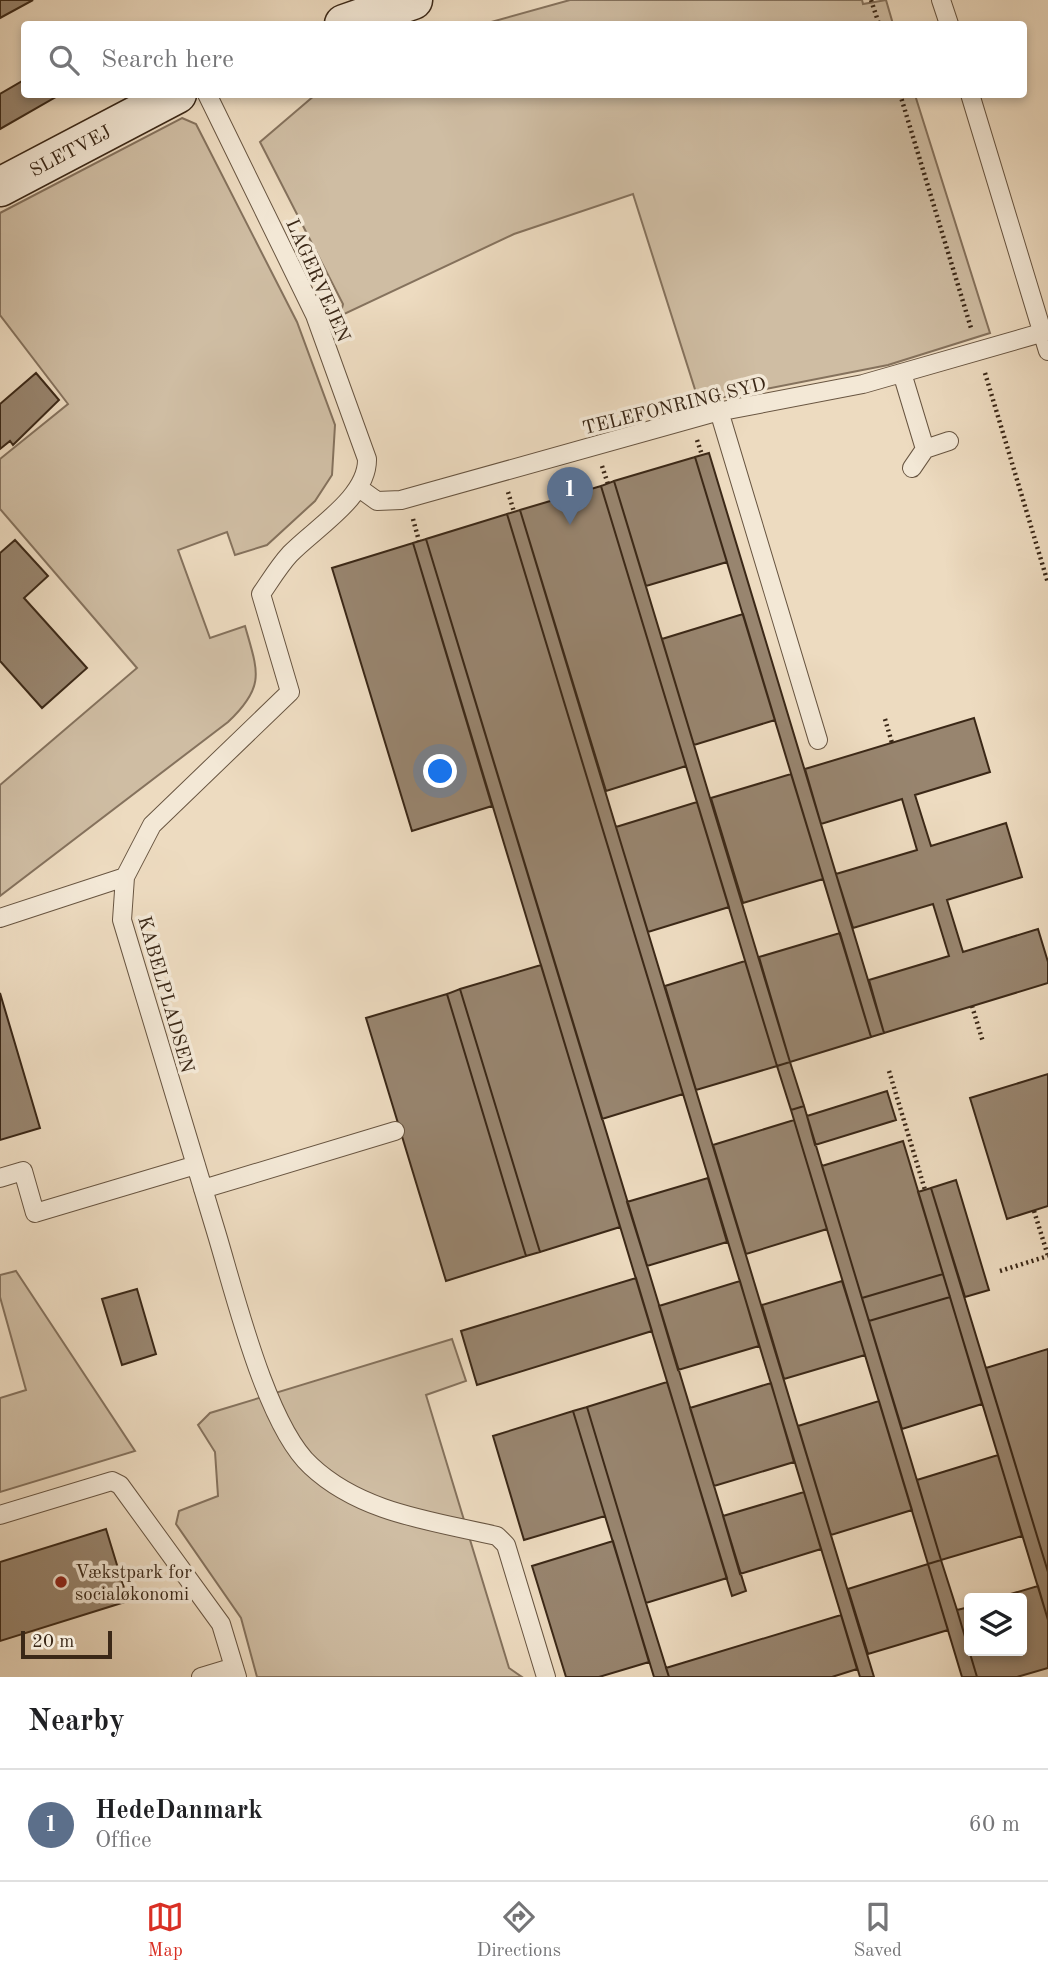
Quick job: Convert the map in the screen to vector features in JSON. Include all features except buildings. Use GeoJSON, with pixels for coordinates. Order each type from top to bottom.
{"type":"FeatureCollection","features":[{"type":"Feature","properties":{"kind":"street"},"geometry":{"type":"LineString","coordinates":[[353,21],[413,0]]}},
{"type":"Feature","properties":{"kind":"street","name":"SLETVEJ"},"geometry":{"type":"LineString","coordinates":[[0,187],[169,98]]}},
{"type":"Feature","properties":{"kind":"lane"},"geometry":{"type":"LineString","coordinates":[[942,0],[948,21]]}},
{"type":"Feature","properties":{"kind":"lane","name":"LAGERVEJEN"},"geometry":{"type":"LineString","coordinates":[[209,98],[316,315],[367,459],[367,473],[359,488]]}},
{"type":"Feature","properties":{"kind":"lane"},"geometry":{"type":"LineString","coordinates":[[971,98],[1045,332],[1048,351]]}},
{"type":"Feature","properties":{"kind":"lane","name":"TELEFONRING SYD"},"geometry":{"type":"LineString","coordinates":[[359,488],[377,501],[401,500],[719,411],[863,384],[1045,332]]}},
{"type":"Feature","properties":{"kind":"lane"},"geometry":{"type":"LineString","coordinates":[[902,373],[925,449]]}},
{"type":"Feature","properties":{"kind":"lane"},"geometry":{"type":"LineString","coordinates":[[719,411],[818,740]]}},
{"type":"Feature","properties":{"kind":"lane"},"geometry":{"type":"LineString","coordinates":[[912,468],[925,449],[949,441]]}},
{"type":"Feature","properties":{"kind":"lane","name":"KABELPLADSEN"},"geometry":{"type":"LineString","coordinates":[[359,488],[289,556],[261,594],[290,692],[152,825],[125,877],[122,920],[254,1356],[286,1432],[309,1464],[340,1489],[379,1508],[497,1536],[506,1545],[546,1677]]}},
{"type":"Feature","properties":{"kind":"lane"},"geometry":{"type":"LineString","coordinates":[[0,918],[125,877]]}},
{"type":"Feature","properties":{"kind":"lane"},"geometry":{"type":"LineString","coordinates":[[203,1189],[395,1131]]}},
{"type":"Feature","properties":{"kind":"lane"},"geometry":{"type":"LineString","coordinates":[[0,1178],[23,1171],[36,1213],[196,1165]]}},
{"type":"Feature","properties":{"kind":"lane"},"geometry":{"type":"LineString","coordinates":[[0,1515],[112,1481],[120,1485],[221,1623],[235,1672],[201,1677]]}},
{"type":"Feature","properties":{"kind":"path"},"geometry":{"type":"LineString","coordinates":[[872,0],[878,21]]}},
{"type":"Feature","properties":{"kind":"path"},"geometry":{"type":"LineString","coordinates":[[885,719],[892,743]]}},
{"type":"Feature","properties":{"kind":"path"},"geometry":{"type":"LineString","coordinates":[[972,1006],[983,1042]]}},
{"type":"Feature","properties":{"kind":"path"},"geometry":{"type":"LineString","coordinates":[[889,1071],[925,1190]]}},
{"type":"Feature","properties":{"kind":"path"},"geometry":{"type":"LineString","coordinates":[[1000,1271],[1048,1256],[1034,1211]]}},
{"type":"Feature","properties":{"kind":"shaded area"},"geometry":{"type":"Polygon","coordinates":[[[570,0],[862,0],[863,4],[886,0],[892,21],[495,21],[570,0]]]}},
{"type":"Feature","properties":{"kind":"shaded area"},"geometry":{"type":"Polygon","coordinates":[[[311,98],[916,98],[990,333],[888,365],[699,402],[633,194],[514,234],[340,316],[343,304],[260,142],[311,98]]]}},
{"type":"Feature","properties":{"kind":"shaded area"},"geometry":{"type":"Polygon","coordinates":[[[182,118],[196,124],[297,322],[335,425],[332,475],[315,501],[267,545],[235,555],[227,532],[178,550],[210,638],[245,626],[256,678],[249,698],[228,722],[0,896],[0,785],[137,668],[0,509],[0,459],[68,404],[0,315],[0,213],[182,118]]]}},
{"type":"Feature","properties":{"kind":"shaded area"},"geometry":{"type":"Polygon","coordinates":[[[16,1271],[135,1451],[0,1492],[0,1398],[26,1390],[0,1297],[0,1275],[16,1271]]]}},
{"type":"Feature","properties":{"kind":"shaded area"},"geometry":{"type":"Polygon","coordinates":[[[452,1339],[466,1381],[426,1395],[509,1668],[522,1677],[257,1677],[241,1618],[176,1524],[179,1511],[218,1496],[215,1452],[198,1425],[210,1413],[452,1339]]]}},
{"type":"Feature","properties":{"kind":"place","name":"HedeDanmark"},"geometry":{"type":"Point","coordinates":[570,525]}},
{"type":"Feature","properties":{"kind":"place","name":"Vækstpark for socialøkonomi"},"geometry":{"type":"Point","coordinates":[61,1582]}}]}
